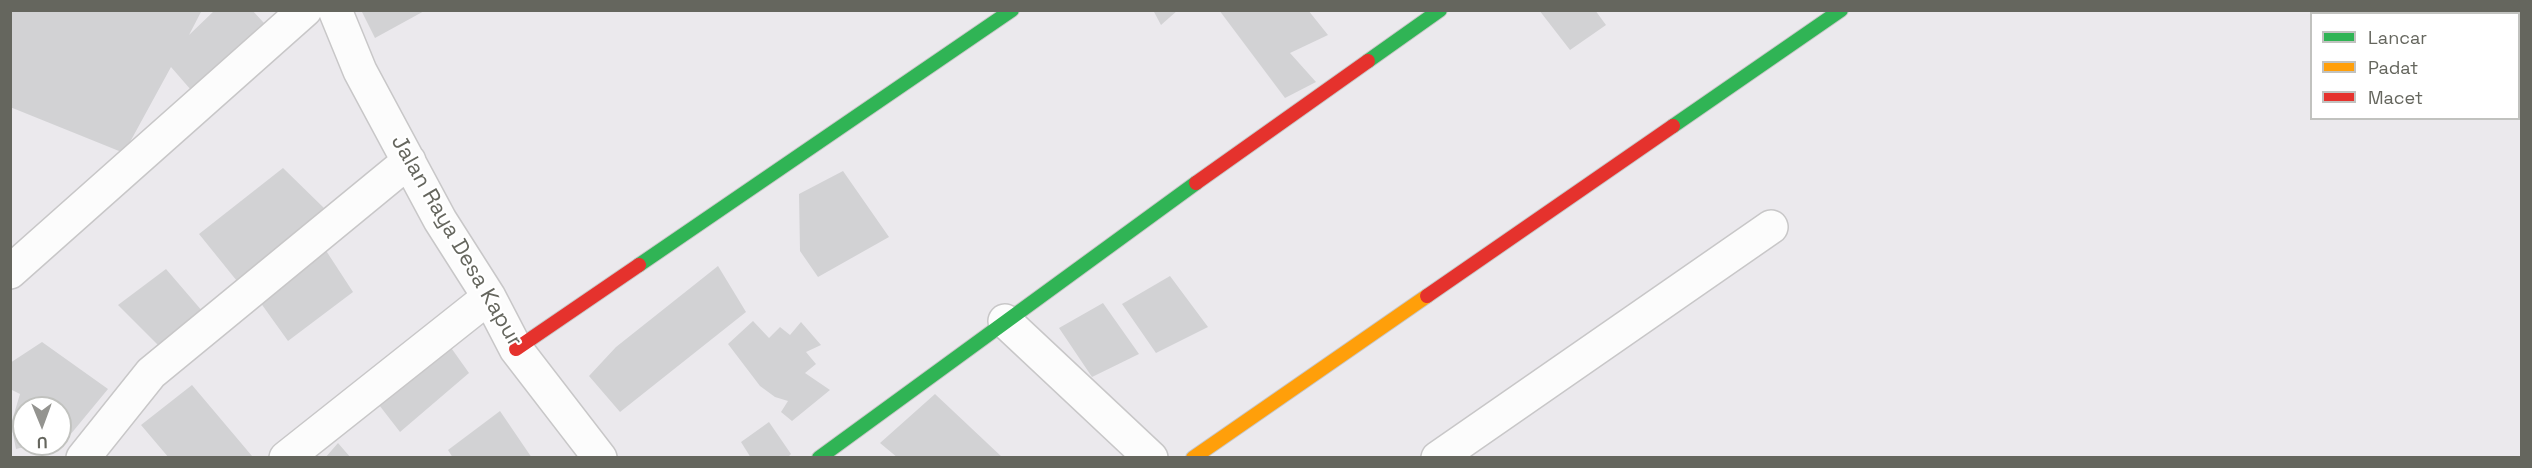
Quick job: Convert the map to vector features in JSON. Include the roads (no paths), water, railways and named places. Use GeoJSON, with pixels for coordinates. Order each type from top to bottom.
{"type":"FeatureCollection","features":[{"type":"Feature","properties":{"kind":"street"},"geometry":{"type":"LineString","coordinates":[[10,272],[304,10]]}},
{"type":"Feature","properties":{"kind":"street","name":"Jalan Raya Desa Kapur"},"geometry":{"type":"LineString","coordinates":[[335,10],[360,71],[440,220],[489,297],[516,349],[600,458]]}},
{"type":"Feature","properties":{"kind":"street"},"geometry":{"type":"LineString","coordinates":[[516,349],[1012,10]]}},
{"type":"Feature","properties":{"kind":"street"},"geometry":{"type":"LineString","coordinates":[[819,458],[1005,321],[1440,10]]}},
{"type":"Feature","properties":{"kind":"street"},"geometry":{"type":"LineString","coordinates":[[1193,458],[1841,10]]}},
{"type":"Feature","properties":{"kind":"street"},"geometry":{"type":"LineString","coordinates":[[83,458],[151,373],[409,161]]}},
{"type":"Feature","properties":{"kind":"street"},"geometry":{"type":"LineString","coordinates":[[1438,458],[1771,227]]}},
{"type":"Feature","properties":{"kind":"street"},"geometry":{"type":"LineString","coordinates":[[286,458],[489,297]]}},
{"type":"Feature","properties":{"kind":"street"},"geometry":{"type":"LineString","coordinates":[[1005,321],[1151,458]]}}]}
